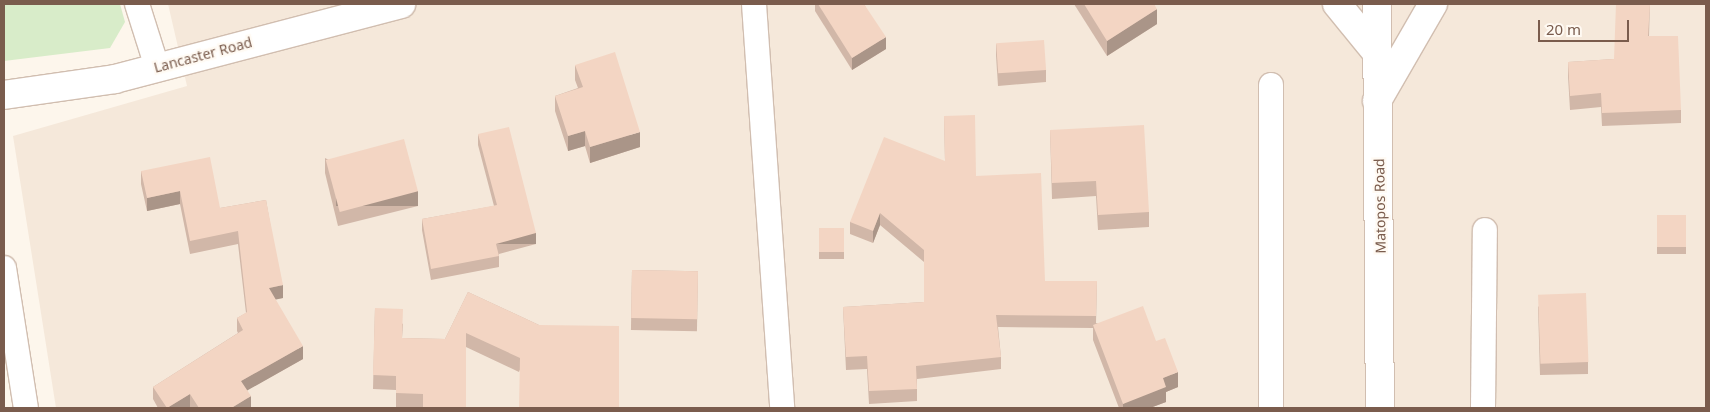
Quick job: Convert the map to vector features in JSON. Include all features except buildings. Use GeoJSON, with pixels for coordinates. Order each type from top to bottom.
{"type":"FeatureCollection","features":[{"type":"Feature","properties":{"kind":"main road","name":"Lancaster Road"},"geometry":{"type":"LineString","coordinates":[[4,96],[70,88],[401,4]]}},
{"type":"Feature","properties":{"kind":"main road"},"geometry":{"type":"LineString","coordinates":[[1337,4],[1376,53]]}},
{"type":"Feature","properties":{"kind":"main road","name":"Matopos Road"},"geometry":{"type":"LineString","coordinates":[[1377,4],[1376,101],[1380,408]]}},
{"type":"Feature","properties":{"kind":"main road"},"geometry":{"type":"LineString","coordinates":[[1376,101],[1433,4]]}},
{"type":"Feature","properties":{"kind":"street"},"geometry":{"type":"LineString","coordinates":[[137,4],[157,66]]}},
{"type":"Feature","properties":{"kind":"street"},"geometry":{"type":"LineString","coordinates":[[754,4],[782,408]]}},
{"type":"Feature","properties":{"kind":"street"},"geometry":{"type":"LineString","coordinates":[[1271,85],[1271,408]]}},
{"type":"Feature","properties":{"kind":"street"},"geometry":{"type":"LineString","coordinates":[[1482,408],[1485,230]]}},
{"type":"Feature","properties":{"kind":"street"},"geometry":{"type":"LineString","coordinates":[[4,268],[26,408]]}},
{"type":"Feature","properties":{"kind":"shaded area"},"geometry":{"type":"Polygon","coordinates":[[[168,4],[1706,4],[1706,408],[56,408],[13,136],[187,86],[168,4]]]}},
{"type":"Feature","properties":{"kind":"green space"},"geometry":{"type":"Polygon","coordinates":[[[4,4],[120,4],[125,22],[110,48],[4,61],[4,4]]]}}]}
